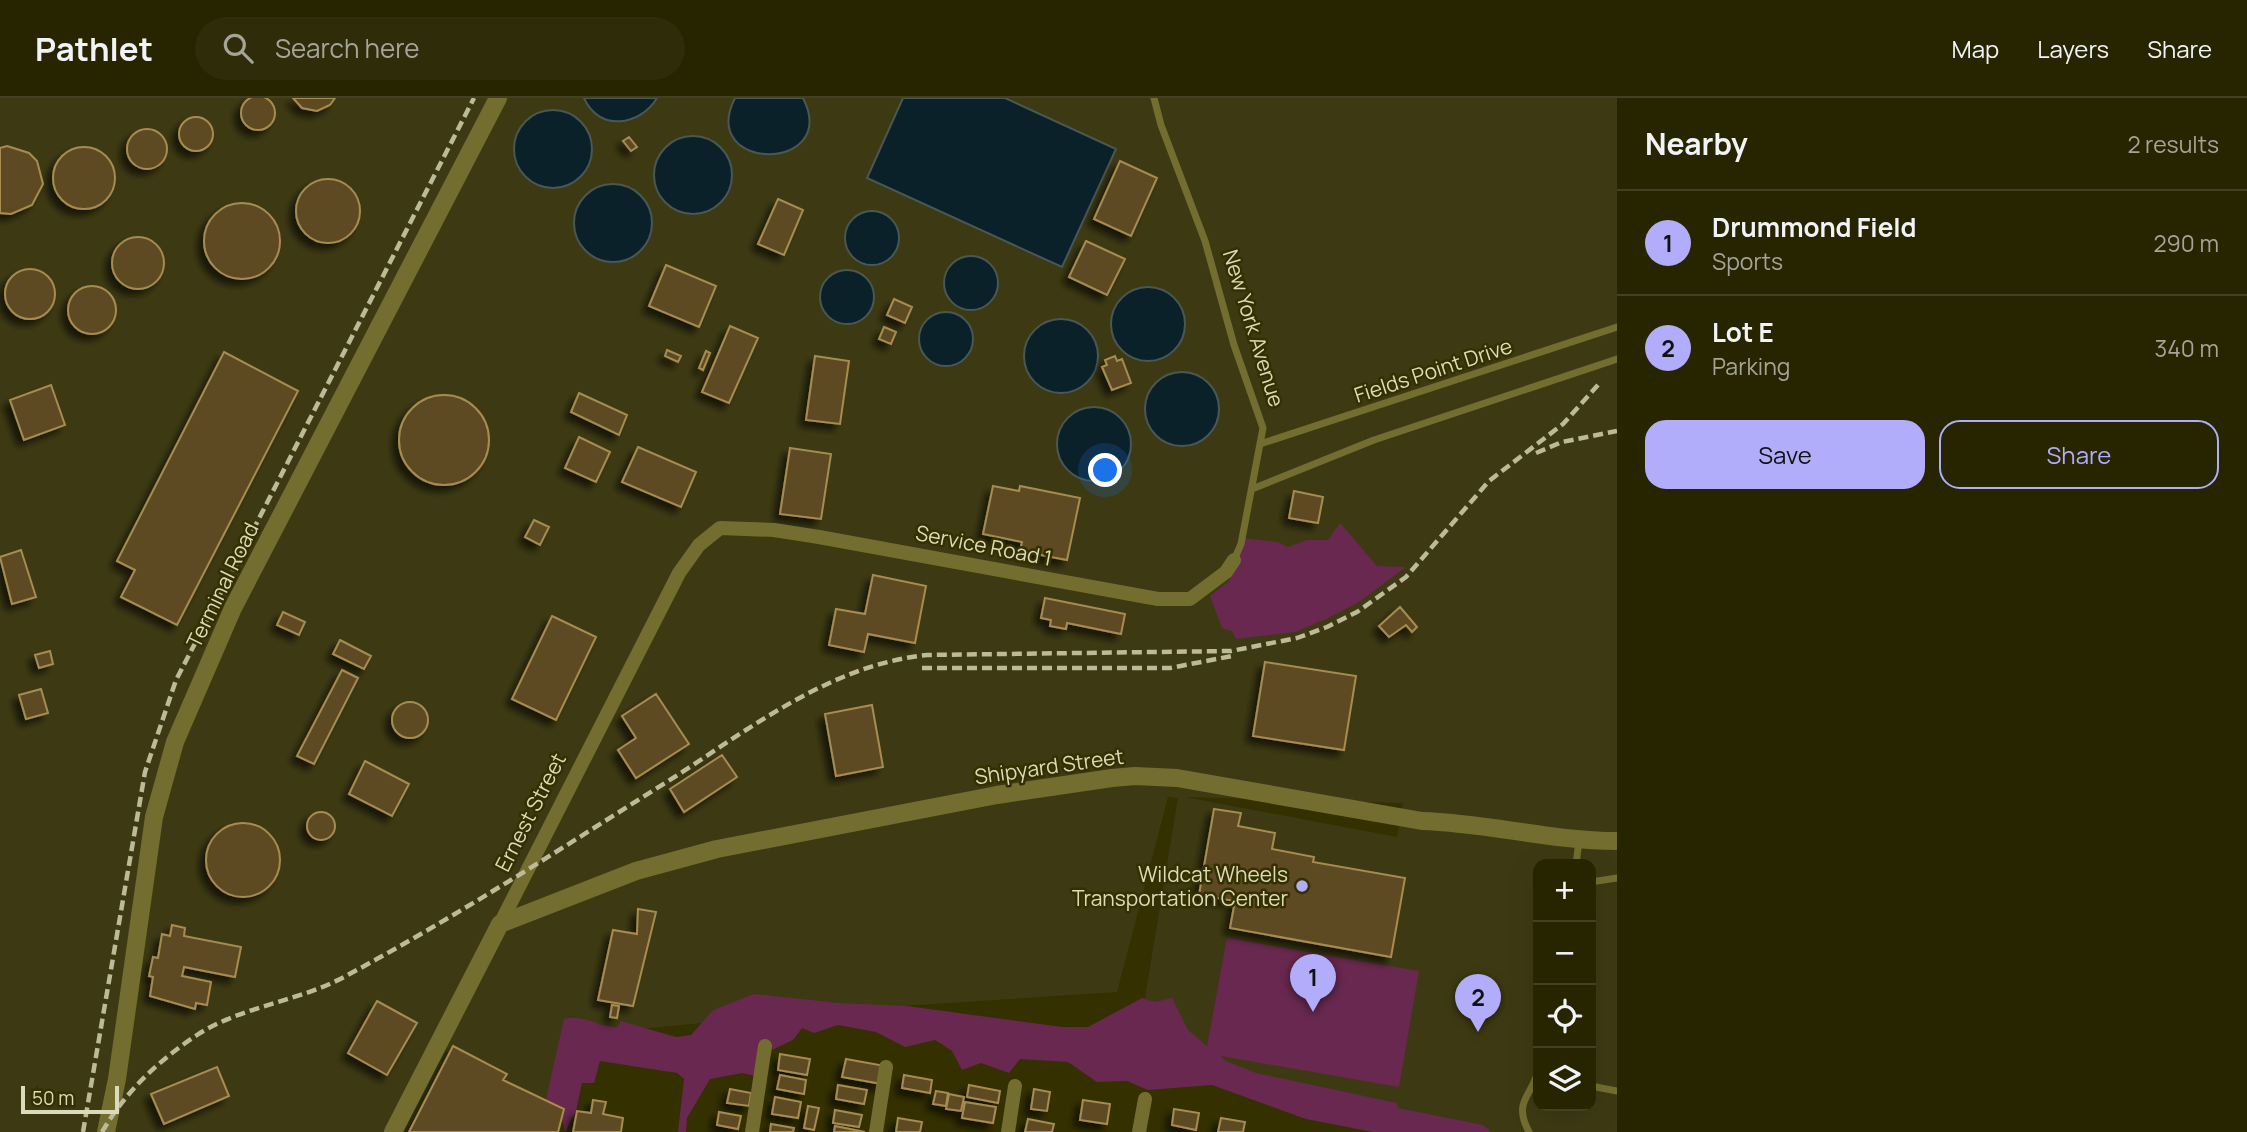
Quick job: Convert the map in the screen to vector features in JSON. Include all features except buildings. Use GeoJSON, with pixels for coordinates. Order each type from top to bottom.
{"type":"FeatureCollection","features":[{"type":"Feature","properties":{"kind":"street","name":"Terminal Road"},"geometry":{"type":"LineString","coordinates":[[106,1132],[117,1079],[154,817],[175,742],[233,608],[498,98]]}},
{"type":"Feature","properties":{"kind":"street","name":"Service Road 1"},"geometry":{"type":"LineString","coordinates":[[725,528],[819,537],[1158,599],[1190,599],[1230,566]]}},
{"type":"Feature","properties":{"kind":"street","name":"Ernest Street"},"geometry":{"type":"LineString","coordinates":[[393,1132],[679,573],[699,545],[712,533],[725,528]]}},
{"type":"Feature","properties":{"kind":"street","name":"Shipyard Street"},"geometry":{"type":"LineString","coordinates":[[500,924],[636,871],[717,849],[997,795],[1135,776],[1177,778],[1392,817],[1461,822],[1579,840],[1617,841]]}},
{"type":"Feature","properties":{"kind":"street"},"geometry":{"type":"LineString","coordinates":[[752,1132],[765,1046]]}},
{"type":"Feature","properties":{"kind":"street"},"geometry":{"type":"LineString","coordinates":[[876,1132],[886,1067]]}},
{"type":"Feature","properties":{"kind":"street"},"geometry":{"type":"LineString","coordinates":[[1007,1132],[1015,1086]]}},
{"type":"Feature","properties":{"kind":"street"},"geometry":{"type":"LineString","coordinates":[[1139,1132],[1145,1099]]}},
{"type":"Feature","properties":{"kind":"lane","name":"New York Avenue"},"geometry":{"type":"LineString","coordinates":[[1154,98],[1161,125],[1205,241],[1234,345],[1263,428],[1241,544],[1230,566]]}},
{"type":"Feature","properties":{"kind":"lane","name":"Fields Point Drive"},"geometry":{"type":"LineString","coordinates":[[1260,444],[1617,327]]}},
{"type":"Feature","properties":{"kind":"lane"},"geometry":{"type":"LineString","coordinates":[[1252,489],[1374,440],[1617,359]]}},
{"type":"Feature","properties":{"kind":"lane"},"geometry":{"type":"LineString","coordinates":[[1577,859],[1579,840]]}},
{"type":"Feature","properties":{"kind":"lane"},"geometry":{"type":"LineString","coordinates":[[1596,881],[1617,878]]}},
{"type":"Feature","properties":{"kind":"lane"},"geometry":{"type":"LineString","coordinates":[[1529,1132],[1523,1120],[1522,1100],[1533,1083]]}},
{"type":"Feature","properties":{"kind":"lane"},"geometry":{"type":"LineString","coordinates":[[1596,1087],[1617,1091]]}},
{"type":"Feature","properties":{"kind":"shaded area"},"geometry":{"type":"Polygon","coordinates":[[[0,98],[1617,98],[1617,1132],[1401,1132],[1135,1058],[1178,798],[1168,797],[1117,992],[854,1009],[585,1034],[576,1089],[559,1132],[0,1132],[0,98]],[[1185,797],[1397,837],[1403,803],[1185,797]]]}},
{"type":"Feature","properties":{"kind":"shaded area"},"geometry":{"type":"Polygon","coordinates":[[[1340,523],[1377,566],[1406,567],[1359,602],[1295,632],[1236,639],[1232,631],[1222,628],[1210,596],[1229,581],[1244,538],[1277,542],[1288,547],[1307,540],[1328,540],[1340,523]]]}},
{"type":"Feature","properties":{"kind":"shaded area"},"geometry":{"type":"Polygon","coordinates":[[[1227,938],[1419,971],[1399,1087],[1221,1056],[1224,1060],[1256,1073],[1397,1103],[1398,1108],[1483,1125],[1491,1132],[1373,1132],[1306,1119],[1212,1085],[1148,1090],[1127,1081],[1097,1082],[1068,1062],[1020,1059],[1009,1073],[981,1063],[962,1070],[952,1051],[935,1040],[905,1047],[876,1032],[838,1025],[814,1033],[802,1028],[793,1040],[772,1050],[765,1078],[742,1073],[710,1079],[687,1118],[686,1132],[678,1132],[684,1079],[677,1073],[600,1061],[594,1083],[582,1083],[576,1111],[565,1132],[561,1113],[545,1104],[564,1019],[579,1018],[617,1027],[621,1021],[676,1037],[691,1035],[713,1010],[754,994],[839,1003],[907,1006],[1062,1027],[1088,1027],[1142,998],[1155,1002],[1172,998],[1188,1030],[1207,1046],[1227,938]]]}},
{"type":"Feature","properties":{"kind":"water"},"geometry":{"type":"Polygon","coordinates":[[[584,98],[657,98],[641,115],[620,121],[599,116],[584,98]]]}},
{"type":"Feature","properties":{"kind":"water"},"geometry":{"type":"Polygon","coordinates":[[[735,98],[803,98],[809,123],[803,140],[788,151],[769,154],[750,151],[735,140],[729,123],[735,98]]]}},
{"type":"Feature","properties":{"kind":"water"},"geometry":{"type":"Polygon","coordinates":[[[903,98],[1005,98],[1116,149],[1062,267],[867,178],[903,98]]]}},
{"type":"Feature","properties":{"kind":"water"},"geometry":{"type":"Polygon","coordinates":[[[545,110],[561,110],[575,116],[586,127],[592,141],[592,157],[586,171],[575,182],[561,188],[545,188],[531,182],[520,171],[514,157],[514,141],[520,127],[531,116],[545,110]]]}},
{"type":"Feature","properties":{"kind":"water"},"geometry":{"type":"Polygon","coordinates":[[[685,136],[701,136],[715,142],[726,153],[732,167],[732,183],[726,197],[715,208],[701,214],[685,214],[671,208],[660,197],[654,183],[654,167],[660,153],[671,142],[685,136]]]}},
{"type":"Feature","properties":{"kind":"water"},"geometry":{"type":"Polygon","coordinates":[[[605,184],[621,184],[635,190],[646,201],[652,215],[652,231],[646,245],[635,256],[621,262],[605,262],[591,256],[580,245],[574,231],[574,215],[580,201],[591,190],[605,184]]]}},
{"type":"Feature","properties":{"kind":"water"},"geometry":{"type":"Polygon","coordinates":[[[872,211],[891,219],[899,238],[891,257],[872,265],[853,257],[845,238],[853,219],[872,211]]]}},
{"type":"Feature","properties":{"kind":"water"},"geometry":{"type":"Polygon","coordinates":[[[971,256],[990,264],[998,283],[990,302],[971,310],[952,302],[944,283],[952,264],[971,256]]]}},
{"type":"Feature","properties":{"kind":"water"},"geometry":{"type":"Polygon","coordinates":[[[847,270],[866,278],[874,297],[866,316],[847,324],[828,316],[820,297],[828,278],[847,270]]]}},
{"type":"Feature","properties":{"kind":"water"},"geometry":{"type":"Polygon","coordinates":[[[1148,287],[1169,293],[1179,303],[1185,324],[1179,345],[1169,355],[1148,361],[1127,355],[1117,345],[1111,324],[1117,303],[1127,293],[1148,287]]]}},
{"type":"Feature","properties":{"kind":"water"},"geometry":{"type":"Polygon","coordinates":[[[946,312],[965,320],[973,339],[965,358],[946,366],[927,358],[919,339],[927,320],[946,312]]]}},
{"type":"Feature","properties":{"kind":"water"},"geometry":{"type":"Polygon","coordinates":[[[1061,319],[1082,325],[1092,335],[1098,356],[1092,377],[1082,387],[1061,393],[1040,387],[1030,377],[1024,356],[1030,335],[1040,325],[1061,319]]]}},
{"type":"Feature","properties":{"kind":"water"},"geometry":{"type":"Polygon","coordinates":[[[1182,372],[1203,378],[1213,388],[1219,409],[1213,430],[1203,440],[1182,446],[1161,440],[1151,430],[1145,409],[1151,388],[1161,378],[1182,372]]]}},
{"type":"Feature","properties":{"kind":"water"},"geometry":{"type":"Polygon","coordinates":[[[1094,407],[1115,413],[1125,423],[1131,444],[1125,465],[1115,475],[1094,481],[1073,475],[1063,465],[1057,444],[1063,423],[1073,413],[1094,407]]]}},
{"type":"Feature","properties":{"kind":"railway"},"geometry":{"type":"LineString","coordinates":[[83,1132],[145,772],[176,680],[474,98]]}},
{"type":"Feature","properties":{"kind":"railway"},"geometry":{"type":"LineString","coordinates":[[102,1132],[132,1090],[169,1055],[197,1035],[232,1017],[308,993],[344,977],[466,907],[757,723],[822,686],[891,661],[927,655],[1231,651],[1297,638],[1327,627],[1357,612],[1406,577],[1489,481],[1563,424],[1598,385]]}},
{"type":"Feature","properties":{"kind":"railway"},"geometry":{"type":"LineString","coordinates":[[1536,453],[1562,442],[1617,431]]}},
{"type":"Feature","properties":{"kind":"railway"},"geometry":{"type":"LineString","coordinates":[[922,668],[1170,668],[1232,656]]}},
{"type":"Feature","properties":{"kind":"place","name":"Wildcat Wheels Transportation Center"},"geometry":{"type":"Point","coordinates":[1302,886]}},
{"type":"Feature","properties":{"kind":"place","name":"Drummond Field"},"geometry":{"type":"Point","coordinates":[1313,1012]}},
{"type":"Feature","properties":{"kind":"place","name":"Lot E"},"geometry":{"type":"Point","coordinates":[1478,1032]}}]}
